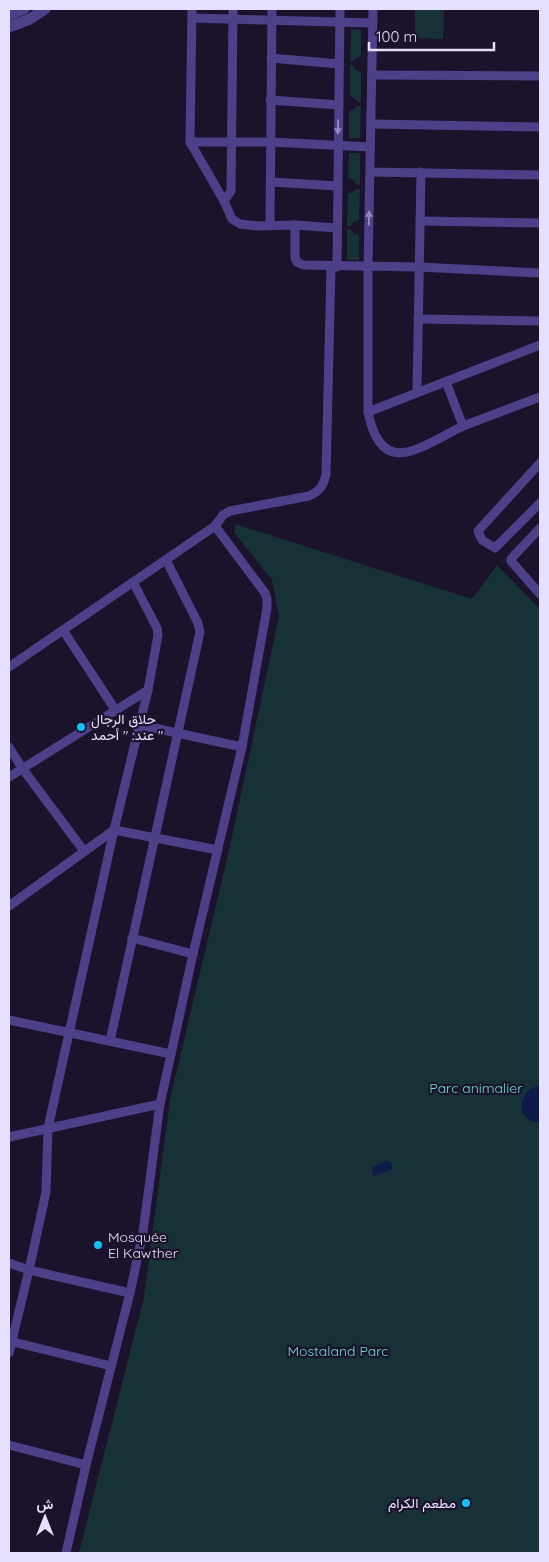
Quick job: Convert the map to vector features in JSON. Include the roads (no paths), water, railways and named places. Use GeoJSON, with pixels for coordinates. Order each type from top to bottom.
{"type":"FeatureCollection","features":[{"type":"Feature","properties":{"kind":"street"},"geometry":{"type":"LineString","coordinates":[[9,15],[24,9]]}},
{"type":"Feature","properties":{"kind":"street"},"geometry":{"type":"LineString","coordinates":[[9,27],[30,19],[45,9]]}},
{"type":"Feature","properties":{"kind":"street"},"geometry":{"type":"LineString","coordinates":[[224,201],[231,191],[233,9]]}},
{"type":"Feature","properties":{"kind":"street"},"geometry":{"type":"LineString","coordinates":[[270,225],[272,9]]}},
{"type":"Feature","properties":{"kind":"street"},"geometry":{"type":"LineString","coordinates":[[9,667],[215,526],[223,515],[230,511],[309,496],[318,492],[323,486],[326,475],[337,228],[340,9]]}},
{"type":"Feature","properties":{"kind":"street"},"geometry":{"type":"LineString","coordinates":[[373,9],[368,267],[368,412],[370,426],[383,448],[389,452],[408,453],[463,426],[540,397]]}},
{"type":"Feature","properties":{"kind":"street"},"geometry":{"type":"LineString","coordinates":[[337,228],[240,224],[232,219],[224,201],[190,142],[192,13],[233,20],[373,23]]}},
{"type":"Feature","properties":{"kind":"street"},"geometry":{"type":"LineString","coordinates":[[271,58],[339,64]]}},
{"type":"Feature","properties":{"kind":"street"},"geometry":{"type":"LineString","coordinates":[[372,75],[540,76]]}},
{"type":"Feature","properties":{"kind":"street"},"geometry":{"type":"LineString","coordinates":[[270,100],[338,105]]}},
{"type":"Feature","properties":{"kind":"street"},"geometry":{"type":"LineString","coordinates":[[371,124],[540,127]]}},
{"type":"Feature","properties":{"kind":"street"},"geometry":{"type":"LineString","coordinates":[[190,142],[271,142],[370,147]]}},
{"type":"Feature","properties":{"kind":"street"},"geometry":{"type":"LineString","coordinates":[[370,172],[540,174]]}},
{"type":"Feature","properties":{"kind":"street"},"geometry":{"type":"LineString","coordinates":[[417,392],[421,172]]}},
{"type":"Feature","properties":{"kind":"street"},"geometry":{"type":"LineString","coordinates":[[270,182],[338,186]]}},
{"type":"Feature","properties":{"kind":"street"},"geometry":{"type":"LineString","coordinates":[[420,220],[540,223]]}},
{"type":"Feature","properties":{"kind":"street"},"geometry":{"type":"LineString","coordinates":[[295,225],[294,258],[302,265],[540,272]]}},
{"type":"Feature","properties":{"kind":"street"},"geometry":{"type":"LineString","coordinates":[[418,319],[540,321]]}},
{"type":"Feature","properties":{"kind":"street"},"geometry":{"type":"LineString","coordinates":[[368,412],[540,346]]}},
{"type":"Feature","properties":{"kind":"street"},"geometry":{"type":"LineString","coordinates":[[446,382],[463,426]]}},
{"type":"Feature","properties":{"kind":"street"},"geometry":{"type":"LineString","coordinates":[[540,463],[478,531],[482,540],[495,548],[540,503]]}},
{"type":"Feature","properties":{"kind":"street"},"geometry":{"type":"LineString","coordinates":[[66,1553],[86,1465],[130,1293],[143,1232],[160,1104],[242,747],[267,608],[267,599],[264,593],[215,526]]}},
{"type":"Feature","properties":{"kind":"street"},"geometry":{"type":"LineString","coordinates":[[540,528],[511,561],[540,594]]}},
{"type":"Feature","properties":{"kind":"street"},"geometry":{"type":"LineString","coordinates":[[110,1041],[200,632],[198,623],[166,560]]}},
{"type":"Feature","properties":{"kind":"street"},"geometry":{"type":"LineString","coordinates":[[9,1353],[10,1341],[30,1270],[46,1192],[48,1128],[114,830],[148,690],[158,635],[157,628],[133,582]]}},
{"type":"Feature","properties":{"kind":"street"},"geometry":{"type":"LineString","coordinates":[[62,630],[116,711]]}},
{"type":"Feature","properties":{"kind":"street"},"geometry":{"type":"LineString","coordinates":[[9,776],[148,690]]}},
{"type":"Feature","properties":{"kind":"street"},"geometry":{"type":"LineString","coordinates":[[140,725],[242,747]]}},
{"type":"Feature","properties":{"kind":"street"},"geometry":{"type":"LineString","coordinates":[[9,747],[22,768],[84,851]]}},
{"type":"Feature","properties":{"kind":"street"},"geometry":{"type":"LineString","coordinates":[[9,906],[114,830],[218,850]]}},
{"type":"Feature","properties":{"kind":"street"},"geometry":{"type":"LineString","coordinates":[[132,938],[193,954]]}},
{"type":"Feature","properties":{"kind":"street"},"geometry":{"type":"LineString","coordinates":[[9,1020],[171,1054]]}},
{"type":"Feature","properties":{"kind":"street"},"geometry":{"type":"LineString","coordinates":[[9,1137],[160,1104]]}},
{"type":"Feature","properties":{"kind":"street"},"geometry":{"type":"LineString","coordinates":[[9,1263],[30,1270],[130,1293]]}},
{"type":"Feature","properties":{"kind":"street"},"geometry":{"type":"LineString","coordinates":[[10,1341],[112,1366]]}},
{"type":"Feature","properties":{"kind":"street"},"geometry":{"type":"LineString","coordinates":[[9,1445],[86,1465]]}},
{"type":"Feature","properties":{"kind":"water"},"geometry":{"type":"Polygon","coordinates":[[[540,1085],[540,1123],[526,1117],[522,1105],[527,1093],[532,1088],[540,1085]]]}},
{"type":"Feature","properties":{"kind":"water"},"geometry":{"type":"Polygon","coordinates":[[[385,1161],[392,1164],[392,1169],[375,1176],[373,1175],[372,1168],[385,1161]]]}},
{"type":"Feature","properties":{"kind":"place","name":"حلاق الرجال عند: \" أحمد \""},"geometry":{"type":"Point","coordinates":[81,727]}},
{"type":"Feature","properties":{"kind":"place","name":"Mosquée El Kawther"},"geometry":{"type":"Point","coordinates":[98,1245]}},
{"type":"Feature","properties":{"kind":"place","name":"مطعم الكرام"},"geometry":{"type":"Point","coordinates":[466,1503]}},
{"type":"Feature","properties":{"kind":"park label","name":"Parc animalier"},"geometry":{"type":"Point","coordinates":[476,1088]}},
{"type":"Feature","properties":{"kind":"park label","name":"Mostaland Parc"},"geometry":{"type":"Point","coordinates":[338,1351]}}]}
